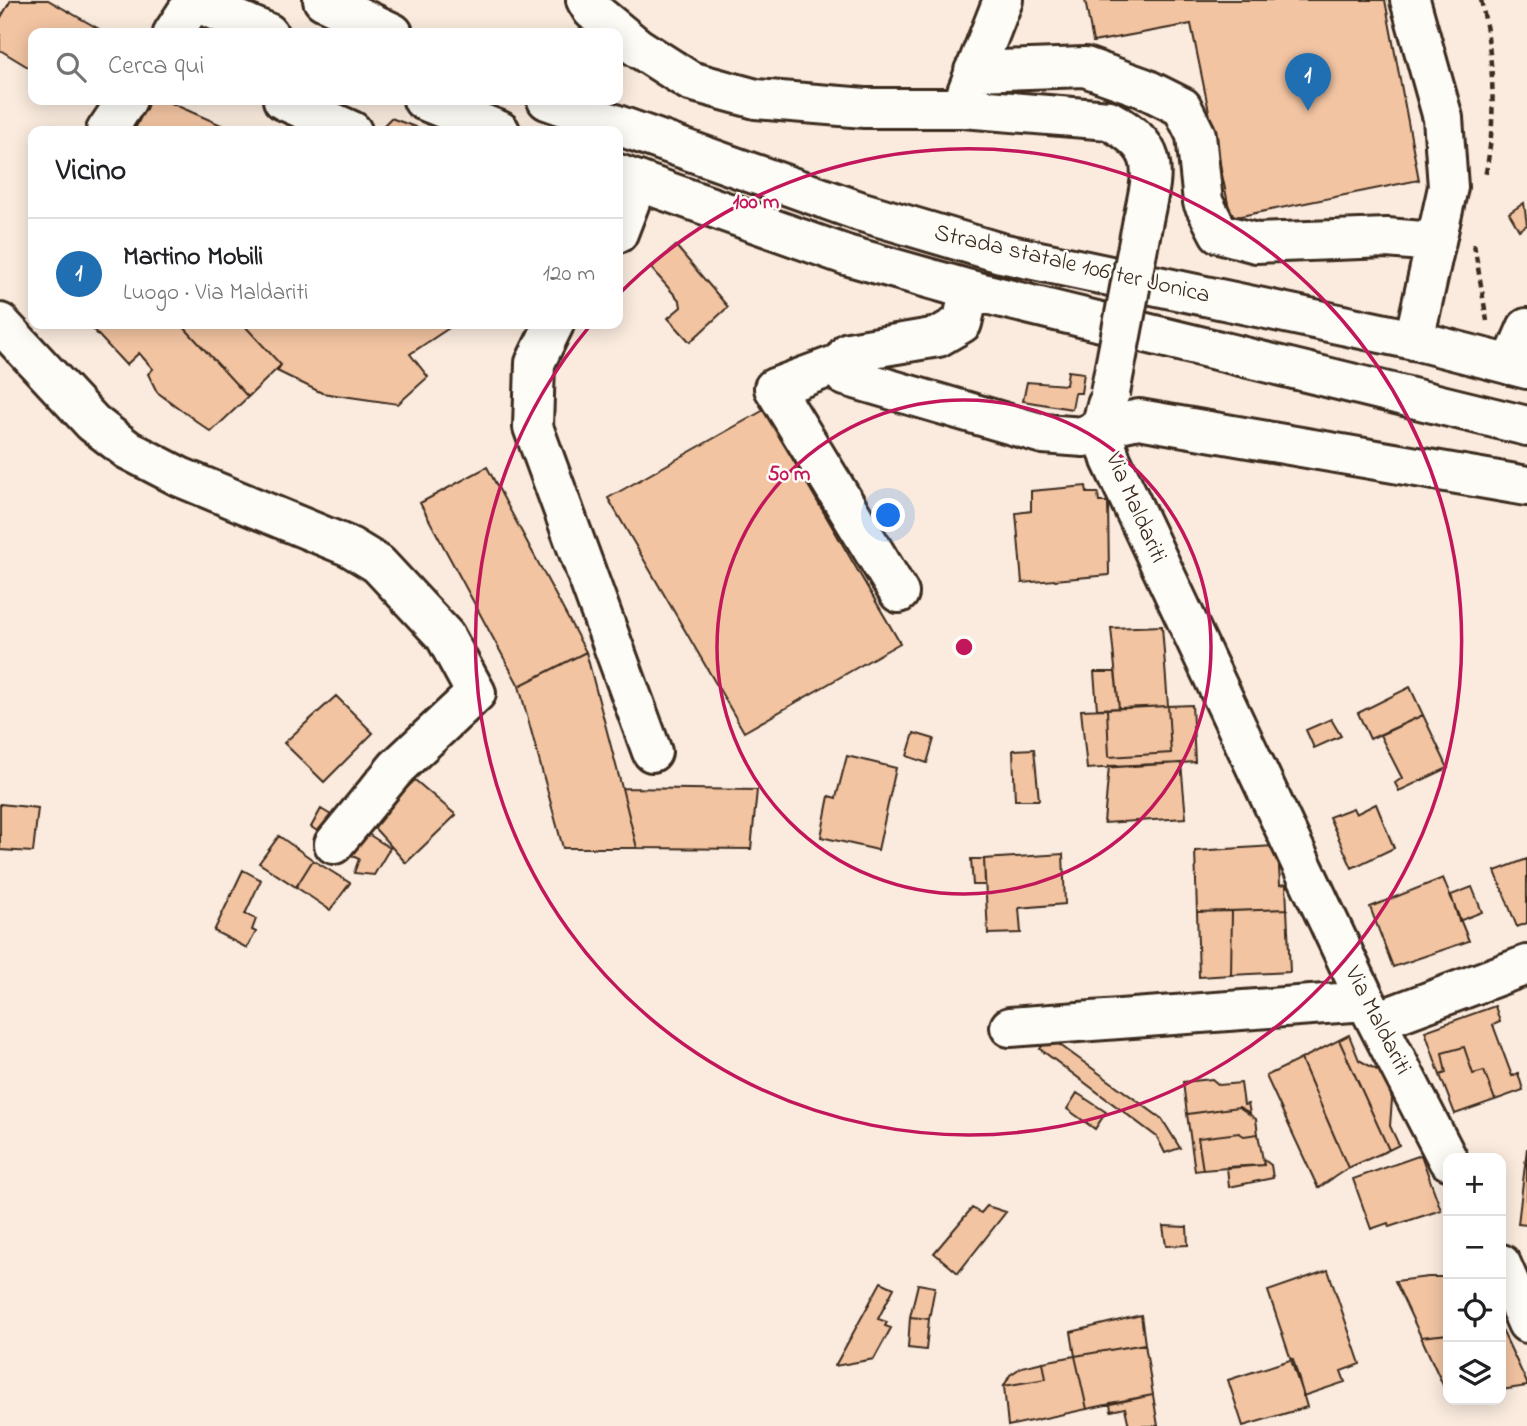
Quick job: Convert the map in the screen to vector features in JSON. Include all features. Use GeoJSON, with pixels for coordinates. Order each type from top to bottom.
{"type":"FeatureCollection","features":[{"type":"Feature","properties":{"kind":"street"},"geometry":{"type":"LineString","coordinates":[[323,0],[382,28]]}},
{"type":"Feature","properties":{"kind":"street","name":"Via Maldariti"},"geometry":{"type":"LineString","coordinates":[[586,0],[592,10],[614,28]]}},
{"type":"Feature","properties":{"kind":"street"},"geometry":{"type":"LineString","coordinates":[[963,108],[974,71],[1003,0]]}},
{"type":"Feature","properties":{"kind":"street"},"geometry":{"type":"LineString","coordinates":[[1410,0],[1443,118],[1448,187],[1414,340]]}},
{"type":"Feature","properties":{"kind":"street"},"geometry":{"type":"LineString","coordinates":[[176,28],[193,1],[256,28]]}},
{"type":"Feature","properties":{"kind":"street","name":"Via Maldariti"},"geometry":{"type":"LineString","coordinates":[[623,35],[690,81],[756,99],[865,108],[963,108],[1098,118],[1109,120],[1130,132],[1145,149],[1153,171],[1105,410],[1111,460],[1371,1011],[1444,1153]]}},
{"type":"Feature","properties":{"kind":"street"},"geometry":{"type":"LineString","coordinates":[[974,71],[1085,67],[1144,88],[1182,107],[1196,135],[1203,202],[1219,233],[1256,243],[1387,238],[1434,242]]}},
{"type":"Feature","properties":{"kind":"street"},"geometry":{"type":"LineString","coordinates":[[109,126],[124,105]]}},
{"type":"Feature","properties":{"kind":"street"},"geometry":{"type":"LineString","coordinates":[[294,105],[341,126]]}},
{"type":"Feature","properties":{"kind":"street"},"geometry":{"type":"LineString","coordinates":[[435,105],[488,126]]}},
{"type":"Feature","properties":{"kind":"street","name":"Strada statale 106 ter Jonica"},"geometry":{"type":"LineString","coordinates":[[561,105],[620,126]]}},
{"type":"Feature","properties":{"kind":"street","name":"Strada statale 106 ter Jonica"},"geometry":{"type":"LineString","coordinates":[[623,127],[859,211],[1001,253],[1414,340],[1519,367]]}},
{"type":"Feature","properties":{"kind":"street"},"geometry":{"type":"LineString","coordinates":[[623,205],[628,177]]}},
{"type":"Feature","properties":{"kind":"street","name":"Strada statale 106 ter Jonica"},"geometry":{"type":"LineString","coordinates":[[628,177],[846,255],[971,290],[1527,426]]}},
{"type":"Feature","properties":{"kind":"street"},"geometry":{"type":"LineString","coordinates":[[899,593],[774,388],[841,363],[849,352],[939,337],[962,323],[971,290]]}},
{"type":"Feature","properties":{"kind":"street"},"geometry":{"type":"LineString","coordinates":[[0,323],[93,423],[128,450],[180,477],[349,547],[378,564],[445,636],[476,693],[397,767],[334,844]]}},
{"type":"Feature","properties":{"kind":"street"},"geometry":{"type":"LineString","coordinates":[[1519,367],[1527,328]]}},
{"type":"Feature","properties":{"kind":"street"},"geometry":{"type":"LineString","coordinates":[[552,329],[535,363],[533,427],[652,752]]}},
{"type":"Feature","properties":{"kind":"street"},"geometry":{"type":"LineString","coordinates":[[841,363],[845,376],[1043,434],[1084,437],[1105,410],[1139,419],[1527,486]]}},
{"type":"Feature","properties":{"kind":"street"},"geometry":{"type":"LineString","coordinates":[[1010,1027],[1371,1011],[1527,965]]}},
{"type":"Feature","properties":{"kind":"street"},"geometry":{"type":"LineString","coordinates":[[1506,1252],[1527,1254]]}},
{"type":"Feature","properties":{"kind":"street"},"geometry":{"type":"LineString","coordinates":[[1506,1275],[1527,1323]]}},
{"type":"Feature","properties":{"kind":"building"},"geometry":{"type":"Polygon","coordinates":[[[11,0],[48,0],[97,28],[28,28],[28,67],[0,50],[0,19],[11,0]]]}},
{"type":"Feature","properties":{"kind":"building"},"geometry":{"type":"Polygon","coordinates":[[[1085,0],[1385,0],[1419,180],[1231,218],[1191,24],[1093,42],[1085,0]]]}},
{"type":"Feature","properties":{"kind":"building"},"geometry":{"type":"Polygon","coordinates":[[[147,105],[175,105],[224,126],[136,126],[147,105]]]}},
{"type":"Feature","properties":{"kind":"building"},"geometry":{"type":"Polygon","coordinates":[[[391,118],[413,126],[383,126],[391,118]]]}},
{"type":"Feature","properties":{"kind":"building"},"geometry":{"type":"Polygon","coordinates":[[[1524,203],[1527,225],[1519,230],[1509,213],[1524,203]]]}},
{"type":"Feature","properties":{"kind":"building"},"geometry":{"type":"Polygon","coordinates":[[[676,246],[728,307],[690,342],[668,318],[681,307],[680,301],[651,268],[676,246]]]}},
{"type":"Feature","properties":{"kind":"building"},"geometry":{"type":"Polygon","coordinates":[[[93,329],[186,329],[248,397],[211,432],[157,392],[148,374],[153,369],[139,353],[126,365],[93,329]]]}},
{"type":"Feature","properties":{"kind":"building"},"geometry":{"type":"Polygon","coordinates":[[[186,329],[248,329],[281,365],[248,397],[186,329]]]}},
{"type":"Feature","properties":{"kind":"building"},"geometry":{"type":"Polygon","coordinates":[[[248,329],[448,329],[410,354],[428,377],[398,404],[322,393],[277,371],[281,365],[248,329]]]}},
{"type":"Feature","properties":{"kind":"building"},"geometry":{"type":"Polygon","coordinates":[[[1068,371],[1084,373],[1081,393],[1075,393],[1072,409],[1023,401],[1027,382],[1066,385],[1068,371]]]}},
{"type":"Feature","properties":{"kind":"building"},"geometry":{"type":"Polygon","coordinates":[[[764,410],[900,643],[744,732],[608,498],[764,410]]]}},
{"type":"Feature","properties":{"kind":"building"},"geometry":{"type":"Polygon","coordinates":[[[487,467],[586,652],[519,686],[420,503],[487,467]]]}},
{"type":"Feature","properties":{"kind":"building"},"geometry":{"type":"Polygon","coordinates":[[[1086,486],[1087,493],[1098,493],[1099,502],[1108,502],[1109,575],[1022,583],[1016,513],[1031,511],[1031,491],[1086,486]]]}},
{"type":"Feature","properties":{"kind":"building"},"geometry":{"type":"Polygon","coordinates":[[[1162,626],[1168,706],[1119,708],[1111,628],[1162,626]]]}},
{"type":"Feature","properties":{"kind":"building"},"geometry":{"type":"Polygon","coordinates":[[[586,652],[637,848],[563,848],[519,686],[586,652]]]}},
{"type":"Feature","properties":{"kind":"building"},"geometry":{"type":"Polygon","coordinates":[[[1094,672],[1115,672],[1119,708],[1097,709],[1094,672]]]}},
{"type":"Feature","properties":{"kind":"building"},"geometry":{"type":"Polygon","coordinates":[[[1410,687],[1423,715],[1370,739],[1358,713],[1410,687]]]}},
{"type":"Feature","properties":{"kind":"building"},"geometry":{"type":"Polygon","coordinates":[[[336,696],[373,733],[324,782],[284,743],[336,696]]]}},
{"type":"Feature","properties":{"kind":"building"},"geometry":{"type":"Polygon","coordinates":[[[1192,705],[1195,762],[1087,769],[1081,710],[1107,709],[1109,757],[1171,753],[1168,706],[1192,705]]]}},
{"type":"Feature","properties":{"kind":"building"},"geometry":{"type":"Polygon","coordinates":[[[1168,706],[1171,753],[1109,757],[1107,709],[1168,706]]]}},
{"type":"Feature","properties":{"kind":"building"},"geometry":{"type":"Polygon","coordinates":[[[1423,715],[1448,768],[1399,791],[1395,783],[1402,778],[1380,735],[1423,715]]]}},
{"type":"Feature","properties":{"kind":"building"},"geometry":{"type":"Polygon","coordinates":[[[1331,719],[1341,736],[1314,748],[1306,730],[1331,719]]]}},
{"type":"Feature","properties":{"kind":"building"},"geometry":{"type":"Polygon","coordinates":[[[914,733],[934,739],[927,763],[907,756],[914,733]]]}},
{"type":"Feature","properties":{"kind":"building"},"geometry":{"type":"Polygon","coordinates":[[[1034,749],[1039,800],[1015,800],[1013,750],[1034,749]]]}},
{"type":"Feature","properties":{"kind":"building"},"geometry":{"type":"Polygon","coordinates":[[[847,756],[896,768],[878,850],[821,837],[829,796],[836,798],[847,756]]]}},
{"type":"Feature","properties":{"kind":"building"},"geometry":{"type":"Polygon","coordinates":[[[1181,763],[1186,818],[1104,823],[1109,766],[1181,763]]]}},
{"type":"Feature","properties":{"kind":"building"},"geometry":{"type":"Polygon","coordinates":[[[415,780],[456,815],[406,863],[370,823],[415,780]]]}},
{"type":"Feature","properties":{"kind":"building"},"geometry":{"type":"Polygon","coordinates":[[[622,788],[757,790],[751,849],[637,848],[622,788]]]}},
{"type":"Feature","properties":{"kind":"building"},"geometry":{"type":"Polygon","coordinates":[[[0,804],[38,808],[33,852],[0,850],[0,804]]]}},
{"type":"Feature","properties":{"kind":"building"},"geometry":{"type":"Polygon","coordinates":[[[1376,804],[1394,848],[1352,868],[1329,817],[1353,808],[1356,814],[1376,804]]]}},
{"type":"Feature","properties":{"kind":"building"},"geometry":{"type":"Polygon","coordinates":[[[321,809],[341,821],[330,839],[311,827],[321,809]]]}},
{"type":"Feature","properties":{"kind":"building"},"geometry":{"type":"Polygon","coordinates":[[[357,827],[390,848],[374,875],[354,873],[359,859],[342,851],[357,827]]]}},
{"type":"Feature","properties":{"kind":"building"},"geometry":{"type":"Polygon","coordinates":[[[279,836],[313,860],[296,887],[259,863],[279,836]]]}},
{"type":"Feature","properties":{"kind":"building"},"geometry":{"type":"Polygon","coordinates":[[[1274,846],[1278,850],[1280,885],[1286,884],[1287,909],[1197,912],[1195,851],[1274,846]]]}},
{"type":"Feature","properties":{"kind":"building"},"geometry":{"type":"Polygon","coordinates":[[[1063,854],[1065,904],[1019,908],[1021,933],[988,934],[984,859],[1063,854]]]}},
{"type":"Feature","properties":{"kind":"building"},"geometry":{"type":"Polygon","coordinates":[[[971,859],[984,859],[985,885],[973,885],[971,859]]]}},
{"type":"Feature","properties":{"kind":"building"},"geometry":{"type":"Polygon","coordinates":[[[1527,859],[1527,923],[1517,927],[1495,871],[1527,859]]]}},
{"type":"Feature","properties":{"kind":"building"},"geometry":{"type":"Polygon","coordinates":[[[313,860],[350,883],[330,910],[296,887],[313,860]]]}},
{"type":"Feature","properties":{"kind":"building"},"geometry":{"type":"Polygon","coordinates":[[[243,870],[261,880],[245,914],[256,919],[252,930],[256,932],[247,948],[214,931],[243,870]]]}},
{"type":"Feature","properties":{"kind":"building"},"geometry":{"type":"Polygon","coordinates":[[[1443,878],[1469,941],[1393,967],[1370,907],[1443,878]]]}},
{"type":"Feature","properties":{"kind":"building"},"geometry":{"type":"Polygon","coordinates":[[[1472,887],[1482,912],[1459,921],[1451,895],[1472,887]]]}},
{"type":"Feature","properties":{"kind":"building"},"geometry":{"type":"Polygon","coordinates":[[[1287,909],[1290,972],[1231,975],[1232,911],[1287,909]]]}},
{"type":"Feature","properties":{"kind":"building"},"geometry":{"type":"Polygon","coordinates":[[[1232,911],[1231,975],[1199,977],[1197,912],[1232,911]]]}},
{"type":"Feature","properties":{"kind":"building"},"geometry":{"type":"Polygon","coordinates":[[[1495,1006],[1500,1022],[1493,1025],[1512,1076],[1518,1073],[1523,1090],[1495,1100],[1484,1071],[1473,1074],[1464,1047],[1442,1053],[1446,1073],[1440,1075],[1425,1031],[1495,1006]]]}},
{"type":"Feature","properties":{"kind":"building"},"geometry":{"type":"Polygon","coordinates":[[[1349,1035],[1359,1060],[1379,1071],[1388,1084],[1392,1099],[1390,1126],[1399,1145],[1389,1150],[1339,1040],[1349,1035]]]}},
{"type":"Feature","properties":{"kind":"building"},"geometry":{"type":"Polygon","coordinates":[[[1049,1037],[1162,1119],[1180,1148],[1165,1153],[1157,1137],[1040,1049],[1049,1037]]]}},
{"type":"Feature","properties":{"kind":"building"},"geometry":{"type":"Polygon","coordinates":[[[1339,1040],[1389,1150],[1348,1168],[1301,1059],[1339,1040]]]}},
{"type":"Feature","properties":{"kind":"building"},"geometry":{"type":"Polygon","coordinates":[[[1464,1047],[1473,1074],[1484,1071],[1495,1100],[1455,1114],[1440,1075],[1446,1073],[1442,1053],[1464,1047]]]}},
{"type":"Feature","properties":{"kind":"building"},"geometry":{"type":"Polygon","coordinates":[[[1301,1059],[1348,1168],[1318,1188],[1266,1076],[1301,1059]]]}},
{"type":"Feature","properties":{"kind":"building"},"geometry":{"type":"Polygon","coordinates":[[[1212,1079],[1219,1085],[1241,1083],[1244,1105],[1248,1104],[1250,1113],[1239,1107],[1187,1114],[1183,1082],[1212,1079]]]}},
{"type":"Feature","properties":{"kind":"building"},"geometry":{"type":"Polygon","coordinates":[[[1077,1093],[1106,1112],[1095,1129],[1067,1109],[1077,1093]]]}},
{"type":"Feature","properties":{"kind":"building"},"geometry":{"type":"Polygon","coordinates":[[[1239,1107],[1256,1119],[1258,1134],[1244,1136],[1239,1133],[1198,1138],[1203,1170],[1195,1171],[1187,1114],[1239,1107]]]}},
{"type":"Feature","properties":{"kind":"building"},"geometry":{"type":"Polygon","coordinates":[[[1239,1133],[1244,1136],[1258,1134],[1264,1165],[1203,1170],[1198,1138],[1239,1133]]]}},
{"type":"Feature","properties":{"kind":"building"},"geometry":{"type":"Polygon","coordinates":[[[1527,1148],[1527,1225],[1518,1224],[1527,1148]]]}},
{"type":"Feature","properties":{"kind":"building"},"geometry":{"type":"Polygon","coordinates":[[[1421,1155],[1441,1210],[1389,1227],[1388,1223],[1371,1229],[1353,1179],[1421,1155]]]}},
{"type":"Feature","properties":{"kind":"building"},"geometry":{"type":"Polygon","coordinates":[[[1263,1159],[1271,1165],[1273,1178],[1229,1187],[1227,1167],[1264,1165],[1263,1159]]]}},
{"type":"Feature","properties":{"kind":"building"},"geometry":{"type":"Polygon","coordinates":[[[987,1206],[1006,1212],[958,1273],[934,1253],[972,1208],[981,1213],[987,1206]]]}},
{"type":"Feature","properties":{"kind":"building"},"geometry":{"type":"Polygon","coordinates":[[[1163,1226],[1187,1227],[1188,1245],[1166,1246],[1163,1226]]]}},
{"type":"Feature","properties":{"kind":"building"},"geometry":{"type":"Polygon","coordinates":[[[1328,1270],[1360,1364],[1341,1371],[1345,1382],[1303,1396],[1268,1291],[1328,1270]]]}},
{"type":"Feature","properties":{"kind":"building"},"geometry":{"type":"Polygon","coordinates":[[[1443,1277],[1443,1335],[1421,1337],[1395,1281],[1443,1277]]]}},
{"type":"Feature","properties":{"kind":"building"},"geometry":{"type":"Polygon","coordinates":[[[881,1282],[894,1288],[878,1319],[887,1322],[885,1326],[891,1328],[874,1359],[835,1366],[881,1282]]]}},
{"type":"Feature","properties":{"kind":"building"},"geometry":{"type":"Polygon","coordinates":[[[918,1284],[935,1287],[929,1319],[910,1317],[918,1284]]]}},
{"type":"Feature","properties":{"kind":"building"},"geometry":{"type":"Polygon","coordinates":[[[1141,1315],[1145,1344],[1075,1356],[1071,1332],[1141,1315]]]}},
{"type":"Feature","properties":{"kind":"building"},"geometry":{"type":"Polygon","coordinates":[[[910,1317],[929,1319],[926,1350],[908,1348],[910,1317]]]}},
{"type":"Feature","properties":{"kind":"building"},"geometry":{"type":"Polygon","coordinates":[[[1443,1335],[1443,1385],[1421,1337],[1443,1335]]]}},
{"type":"Feature","properties":{"kind":"building"},"geometry":{"type":"Polygon","coordinates":[[[1506,1339],[1527,1383],[1527,1386],[1506,1389],[1506,1339]]]}},
{"type":"Feature","properties":{"kind":"building"},"geometry":{"type":"Polygon","coordinates":[[[1145,1344],[1153,1395],[1087,1409],[1075,1356],[1145,1344]]]}},
{"type":"Feature","properties":{"kind":"building"},"geometry":{"type":"Polygon","coordinates":[[[1075,1356],[1087,1409],[1008,1426],[1004,1386],[1046,1379],[1043,1362],[1075,1356]]]}},
{"type":"Feature","properties":{"kind":"building"},"geometry":{"type":"Polygon","coordinates":[[[1293,1359],[1307,1407],[1243,1426],[1228,1380],[1293,1359]]]}},
{"type":"Feature","properties":{"kind":"building"},"geometry":{"type":"Polygon","coordinates":[[[1043,1362],[1046,1379],[1004,1386],[1010,1375],[1022,1367],[1043,1362]]]}},
{"type":"Feature","properties":{"kind":"building"},"geometry":{"type":"Polygon","coordinates":[[[1153,1395],[1158,1426],[1129,1426],[1125,1408],[1111,1411],[1110,1403],[1153,1395]]]}},
{"type":"Feature","properties":{"kind":"place","name":"Martino Mobili"},"geometry":{"type":"Point","coordinates":[1308,111]}}]}
